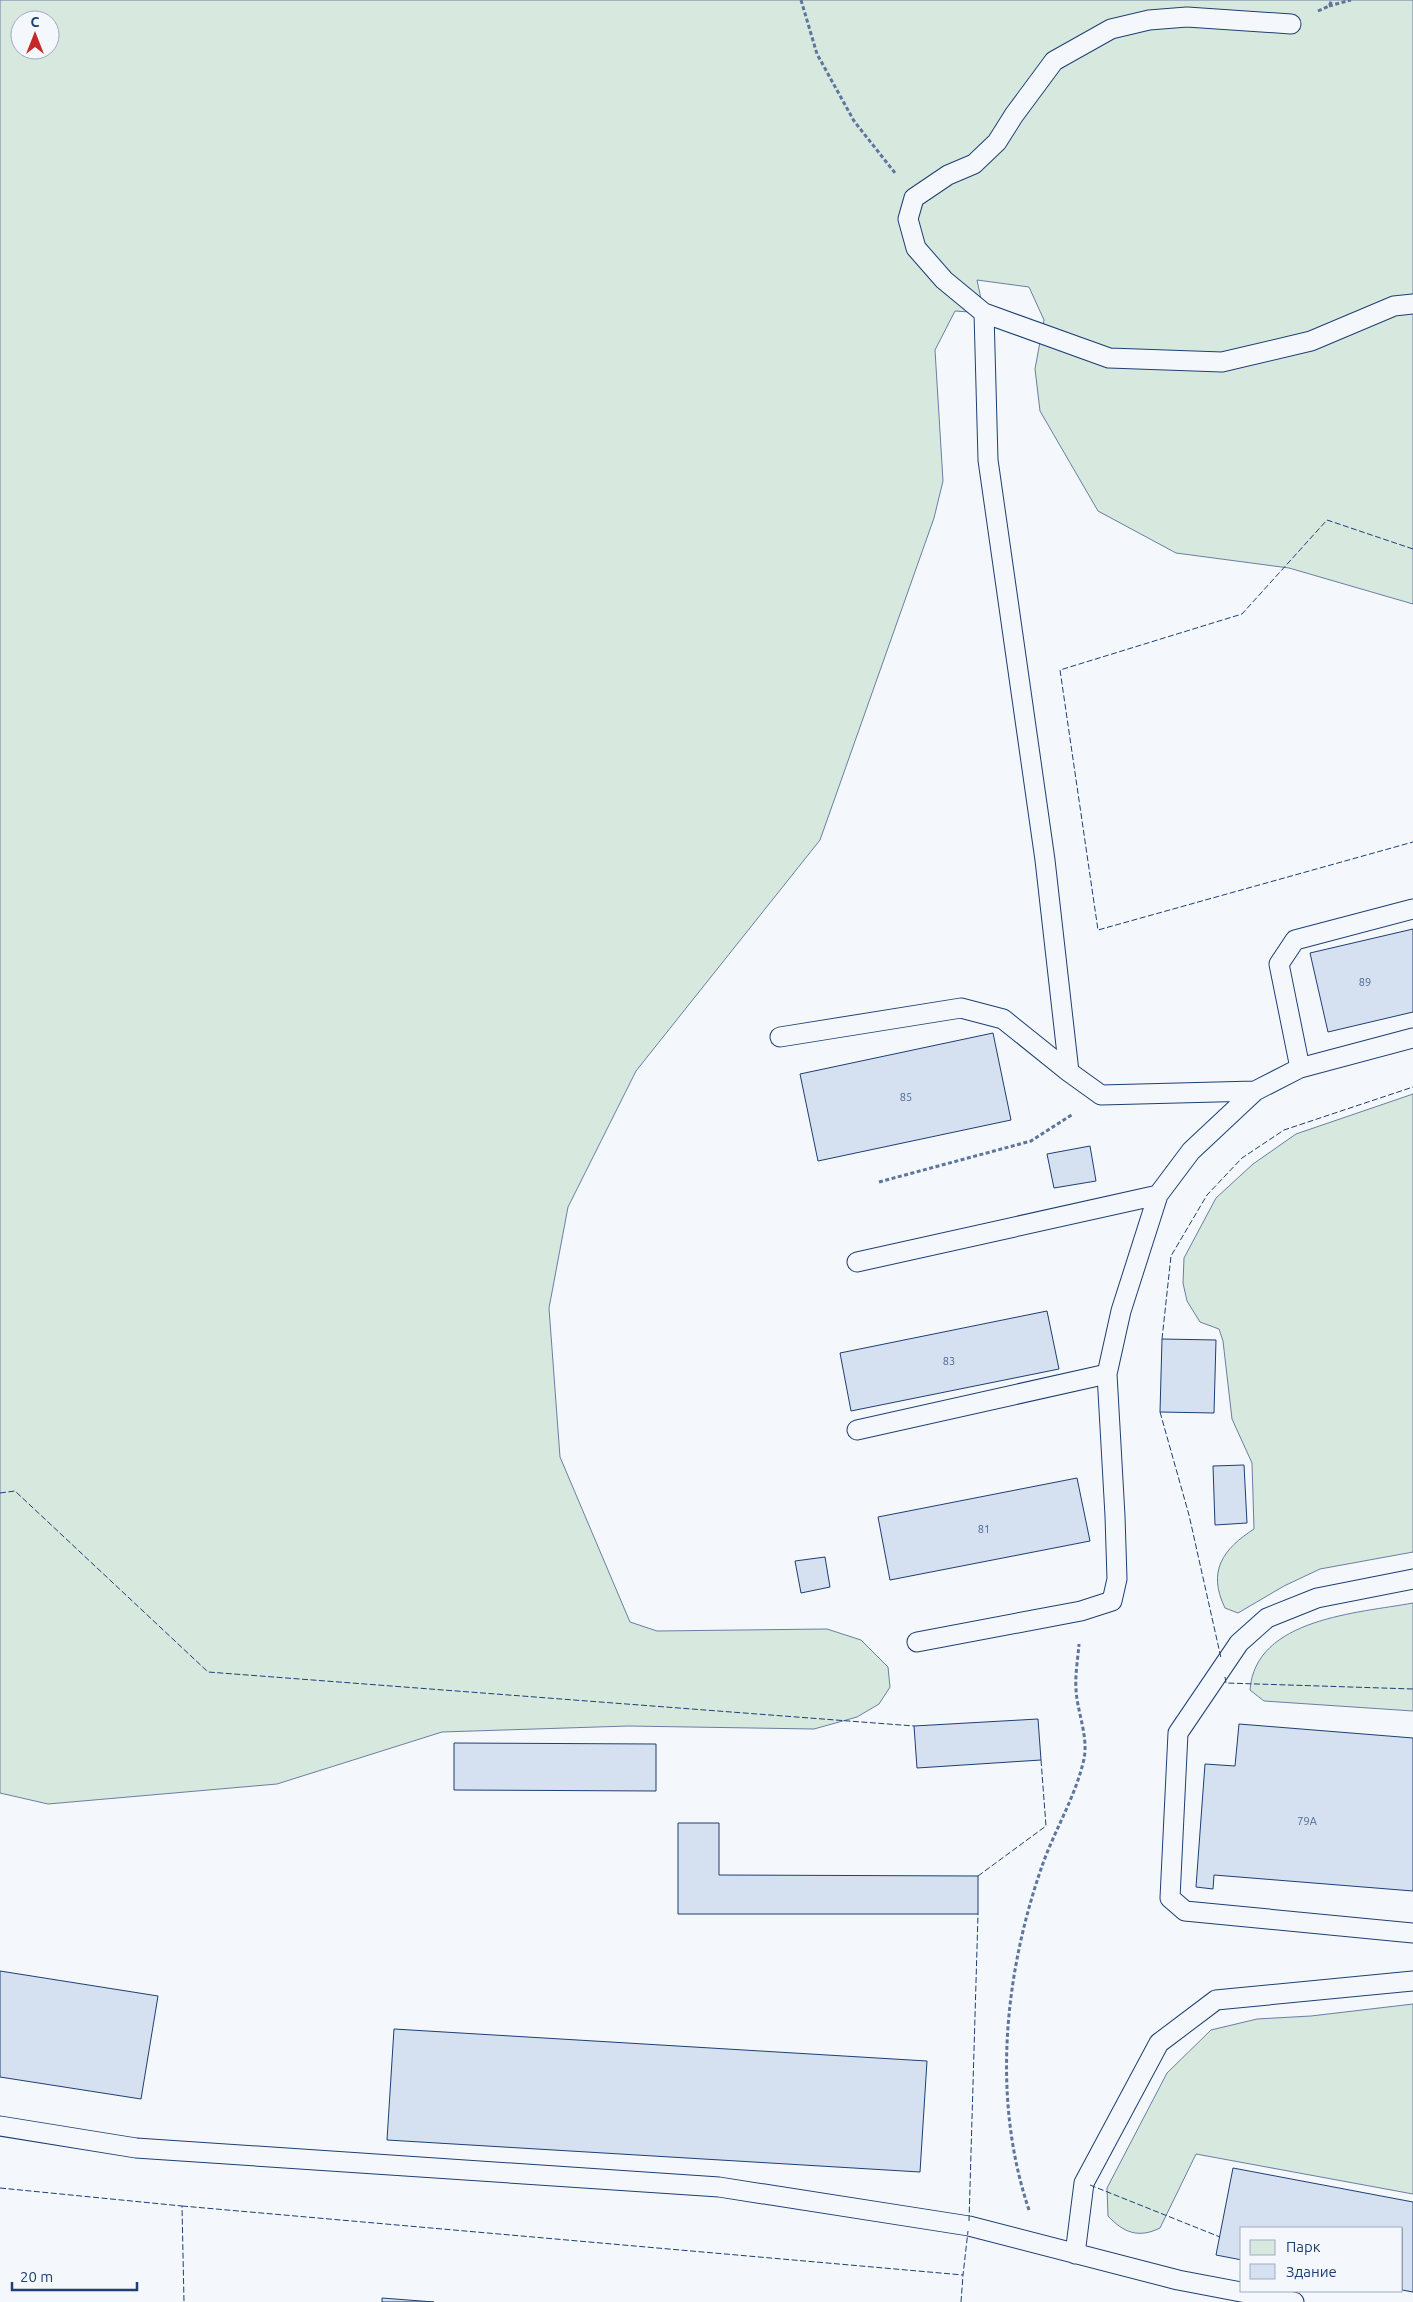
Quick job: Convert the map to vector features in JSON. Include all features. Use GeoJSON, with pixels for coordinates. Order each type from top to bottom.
{"type":"FeatureCollection","features":[{"type":"Feature","properties":{"kind":"lane"},"geometry":{"type":"LineString","coordinates":[[1291,24],[1187,17],[1149,20],[1111,29],[1054,61],[1014,114],[997,142],[974,164],[948,175],[914,198],[908,219],[916,248],[944,280],[984,314],[1109,358],[1222,362],[1312,340],[1394,306],[1413,304]]}},
{"type":"Feature","properties":{"kind":"lane"},"geometry":{"type":"LineString","coordinates":[[984,314],[988,460],[1045,860],[1069,1072]]}},
{"type":"Feature","properties":{"kind":"lane"},"geometry":{"type":"LineString","coordinates":[[1300,1068],[1279,964],[1295,940],[1413,908]]}},
{"type":"Feature","properties":{"kind":"lane"},"geometry":{"type":"LineString","coordinates":[[780,1037],[961,1008],[1003,1018],[1069,1072],[1101,1095],[1255,1091]]}},
{"type":"Feature","properties":{"kind":"lane"},"geometry":{"type":"LineString","coordinates":[[917,1642],[1081,1611],[1112,1601],[1116,1579],[1116,1516],[1107,1374],[1121,1311],[1158,1195],[1191,1151],[1255,1091],[1300,1068],[1413,1038]]}},
{"type":"Feature","properties":{"kind":"lane"},"geometry":{"type":"LineString","coordinates":[[857,1262],[1158,1195]]}},
{"type":"Feature","properties":{"kind":"lane"},"geometry":{"type":"LineString","coordinates":[[856,1430],[1107,1374]]}},
{"type":"Feature","properties":{"kind":"lane"},"geometry":{"type":"LineString","coordinates":[[1413,1579],[1316,1598],[1267,1618],[1239,1643],[1178,1733],[1170,1898],[1185,1912],[1413,1933]]}},
{"type":"Feature","properties":{"kind":"lane"},"geometry":{"type":"LineString","coordinates":[[1075,2254],[1084,2182],[1159,2042],[1216,2000],[1413,1981]]}},
{"type":"Feature","properties":{"kind":"lane"},"geometry":{"type":"LineString","coordinates":[[0,2126],[136,2148],[719,2187],[969,2226],[1178,2280],[1240,2292]]}},
{"type":"Feature","properties":{"kind":"lane"},"geometry":{"type":"LineString","coordinates":[[1241,2292],[1294,2302]]}},
{"type":"Feature","properties":{"kind":"path"},"geometry":{"type":"LineString","coordinates":[[800,0],[817,54],[854,122],[914,198]]}},
{"type":"Feature","properties":{"kind":"path"},"geometry":{"type":"LineString","coordinates":[[1329,6],[1351,0]]}},
{"type":"Feature","properties":{"kind":"path"},"geometry":{"type":"LineString","coordinates":[[879,1182],[1031,1141],[1101,1095]]}},
{"type":"Feature","properties":{"kind":"path"},"geometry":{"type":"LineString","coordinates":[[1043,2245],[1026,2200],[1012,2141],[1006,2071],[1008,2013],[1020,1950],[1041,1868],[1084,1762],[1083,1720],[1076,1690],[1081,1611]]}},
{"type":"Feature","properties":{"kind":"green space"},"geometry":{"type":"Polygon","coordinates":[[[0,0],[1413,0],[1413,604],[1289,568],[1176,553],[1098,511],[1040,411],[1035,369],[1044,320],[1029,287],[977,280],[984,313],[955,311],[935,350],[943,481],[934,518],[820,840],[636,1071],[568,1207],[549,1308],[560,1457],[630,1622],[657,1631],[827,1629],[861,1640],[888,1667],[890,1687],[879,1704],[857,1717],[814,1729],[628,1726],[442,1732],[277,1784],[48,1804],[0,1793],[0,0]]]}},
{"type":"Feature","properties":{"kind":"green space"},"geometry":{"type":"Polygon","coordinates":[[[1413,1094],[1413,1552],[1320,1569],[1284,1586],[1238,1613],[1225,1608],[1220,1595],[1218,1572],[1226,1553],[1254,1529],[1252,1463],[1232,1419],[1223,1341],[1219,1329],[1200,1322],[1187,1301],[1183,1283],[1184,1258],[1216,1198],[1253,1164],[1296,1134],[1413,1094]]]}},
{"type":"Feature","properties":{"kind":"green space"},"geometry":{"type":"Polygon","coordinates":[[[1413,1603],[1413,1711],[1264,1701],[1250,1690],[1256,1666],[1270,1647],[1290,1633],[1313,1623],[1339,1616],[1413,1603]]]}},
{"type":"Feature","properties":{"kind":"green space"},"geometry":{"type":"Polygon","coordinates":[[[1413,2004],[1413,2194],[1196,2154],[1160,2228],[1145,2233],[1131,2232],[1119,2226],[1108,2216],[1107,2188],[1167,2073],[1211,2030],[1257,2019],[1311,2016],[1413,2004]]]}},
{"type":"Feature","properties":{"kind":"building"},"geometry":{"type":"Polygon","coordinates":[[[1413,929],[1413,1012],[1328,1032],[1310,953],[1413,929]]]}},
{"type":"Feature","properties":{"kind":"building"},"geometry":{"type":"Polygon","coordinates":[[[993,1033],[1011,1120],[818,1161],[800,1074],[993,1033]]]}},
{"type":"Feature","properties":{"kind":"building"},"geometry":{"type":"Polygon","coordinates":[[[1090,1146],[1096,1181],[1054,1188],[1047,1154],[1090,1146]]]}},
{"type":"Feature","properties":{"kind":"building"},"geometry":{"type":"Polygon","coordinates":[[[1047,1311],[1059,1369],[851,1411],[840,1353],[1047,1311]]]}},
{"type":"Feature","properties":{"kind":"building"},"geometry":{"type":"Polygon","coordinates":[[[1162,1339],[1216,1340],[1214,1413],[1160,1412],[1162,1339]]]}},
{"type":"Feature","properties":{"kind":"building"},"geometry":{"type":"Polygon","coordinates":[[[1244,1465],[1247,1523],[1215,1525],[1213,1466],[1244,1465]]]}},
{"type":"Feature","properties":{"kind":"building"},"geometry":{"type":"Polygon","coordinates":[[[1077,1478],[1090,1541],[890,1580],[878,1517],[1077,1478]]]}},
{"type":"Feature","properties":{"kind":"building"},"geometry":{"type":"Polygon","coordinates":[[[825,1557],[830,1587],[801,1593],[795,1561],[825,1557]]]}},
{"type":"Feature","properties":{"kind":"building"},"geometry":{"type":"Polygon","coordinates":[[[1038,1719],[1041,1760],[917,1768],[914,1726],[1038,1719]]]}},
{"type":"Feature","properties":{"kind":"building"},"geometry":{"type":"Polygon","coordinates":[[[1239,1724],[1413,1738],[1413,1891],[1214,1875],[1213,1889],[1196,1887],[1205,1764],[1235,1766],[1239,1724]]]}},
{"type":"Feature","properties":{"kind":"building"},"geometry":{"type":"Polygon","coordinates":[[[454,1743],[656,1744],[656,1791],[454,1790],[454,1743]]]}},
{"type":"Feature","properties":{"kind":"building"},"geometry":{"type":"Polygon","coordinates":[[[678,1823],[719,1823],[719,1875],[978,1876],[978,1914],[678,1914],[678,1823]]]}},
{"type":"Feature","properties":{"kind":"building"},"geometry":{"type":"Polygon","coordinates":[[[0,1971],[158,1996],[141,2099],[0,2077],[0,1971]]]}},
{"type":"Feature","properties":{"kind":"building"},"geometry":{"type":"Polygon","coordinates":[[[394,2029],[927,2061],[920,2172],[387,2140],[394,2029]]]}},
{"type":"Feature","properties":{"kind":"building"},"geometry":{"type":"Polygon","coordinates":[[[1233,2168],[1413,2202],[1413,2292],[1403,2290],[1403,2227],[1240,2227],[1240,2260],[1216,2255],[1233,2168]]]}},
{"type":"Feature","properties":{"kind":"building"},"geometry":{"type":"Polygon","coordinates":[[[382,2298],[434,2302],[382,2302],[382,2298]]]}},
{"type":"Feature","properties":{"kind":"fence"},"geometry":{"type":"LineString","coordinates":[[1413,549],[1327,520],[1242,614],[1060,670],[1098,930],[1413,842]]}},
{"type":"Feature","properties":{"kind":"fence"},"geometry":{"type":"LineString","coordinates":[[1162,1339],[1171,1256],[1207,1195],[1242,1158],[1284,1130],[1413,1087]]}},
{"type":"Feature","properties":{"kind":"fence"},"geometry":{"type":"LineString","coordinates":[[1160,1412],[1189,1515],[1221,1658]]}},
{"type":"Feature","properties":{"kind":"fence"},"geometry":{"type":"LineString","coordinates":[[0,1493],[15,1491],[208,1672],[914,1726]]}},
{"type":"Feature","properties":{"kind":"fence"},"geometry":{"type":"LineString","coordinates":[[1225,1677],[1226,1683],[1413,1689]]}},
{"type":"Feature","properties":{"kind":"fence"},"geometry":{"type":"LineString","coordinates":[[978,1876],[1046,1826],[1041,1760]]}},
{"type":"Feature","properties":{"kind":"fence"},"geometry":{"type":"LineString","coordinates":[[969,2221],[978,1914]]}},
{"type":"Feature","properties":{"kind":"fence"},"geometry":{"type":"LineString","coordinates":[[1090,2185],[1220,2237]]}},
{"type":"Feature","properties":{"kind":"fence"},"geometry":{"type":"LineString","coordinates":[[0,2188],[182,2206],[184,2302]]}},
{"type":"Feature","properties":{"kind":"fence"},"geometry":{"type":"LineString","coordinates":[[182,2206],[963,2275],[968,2231]]}},
{"type":"Feature","properties":{"kind":"fence"},"geometry":{"type":"LineString","coordinates":[[961,2302],[963,2275]]}}]}
